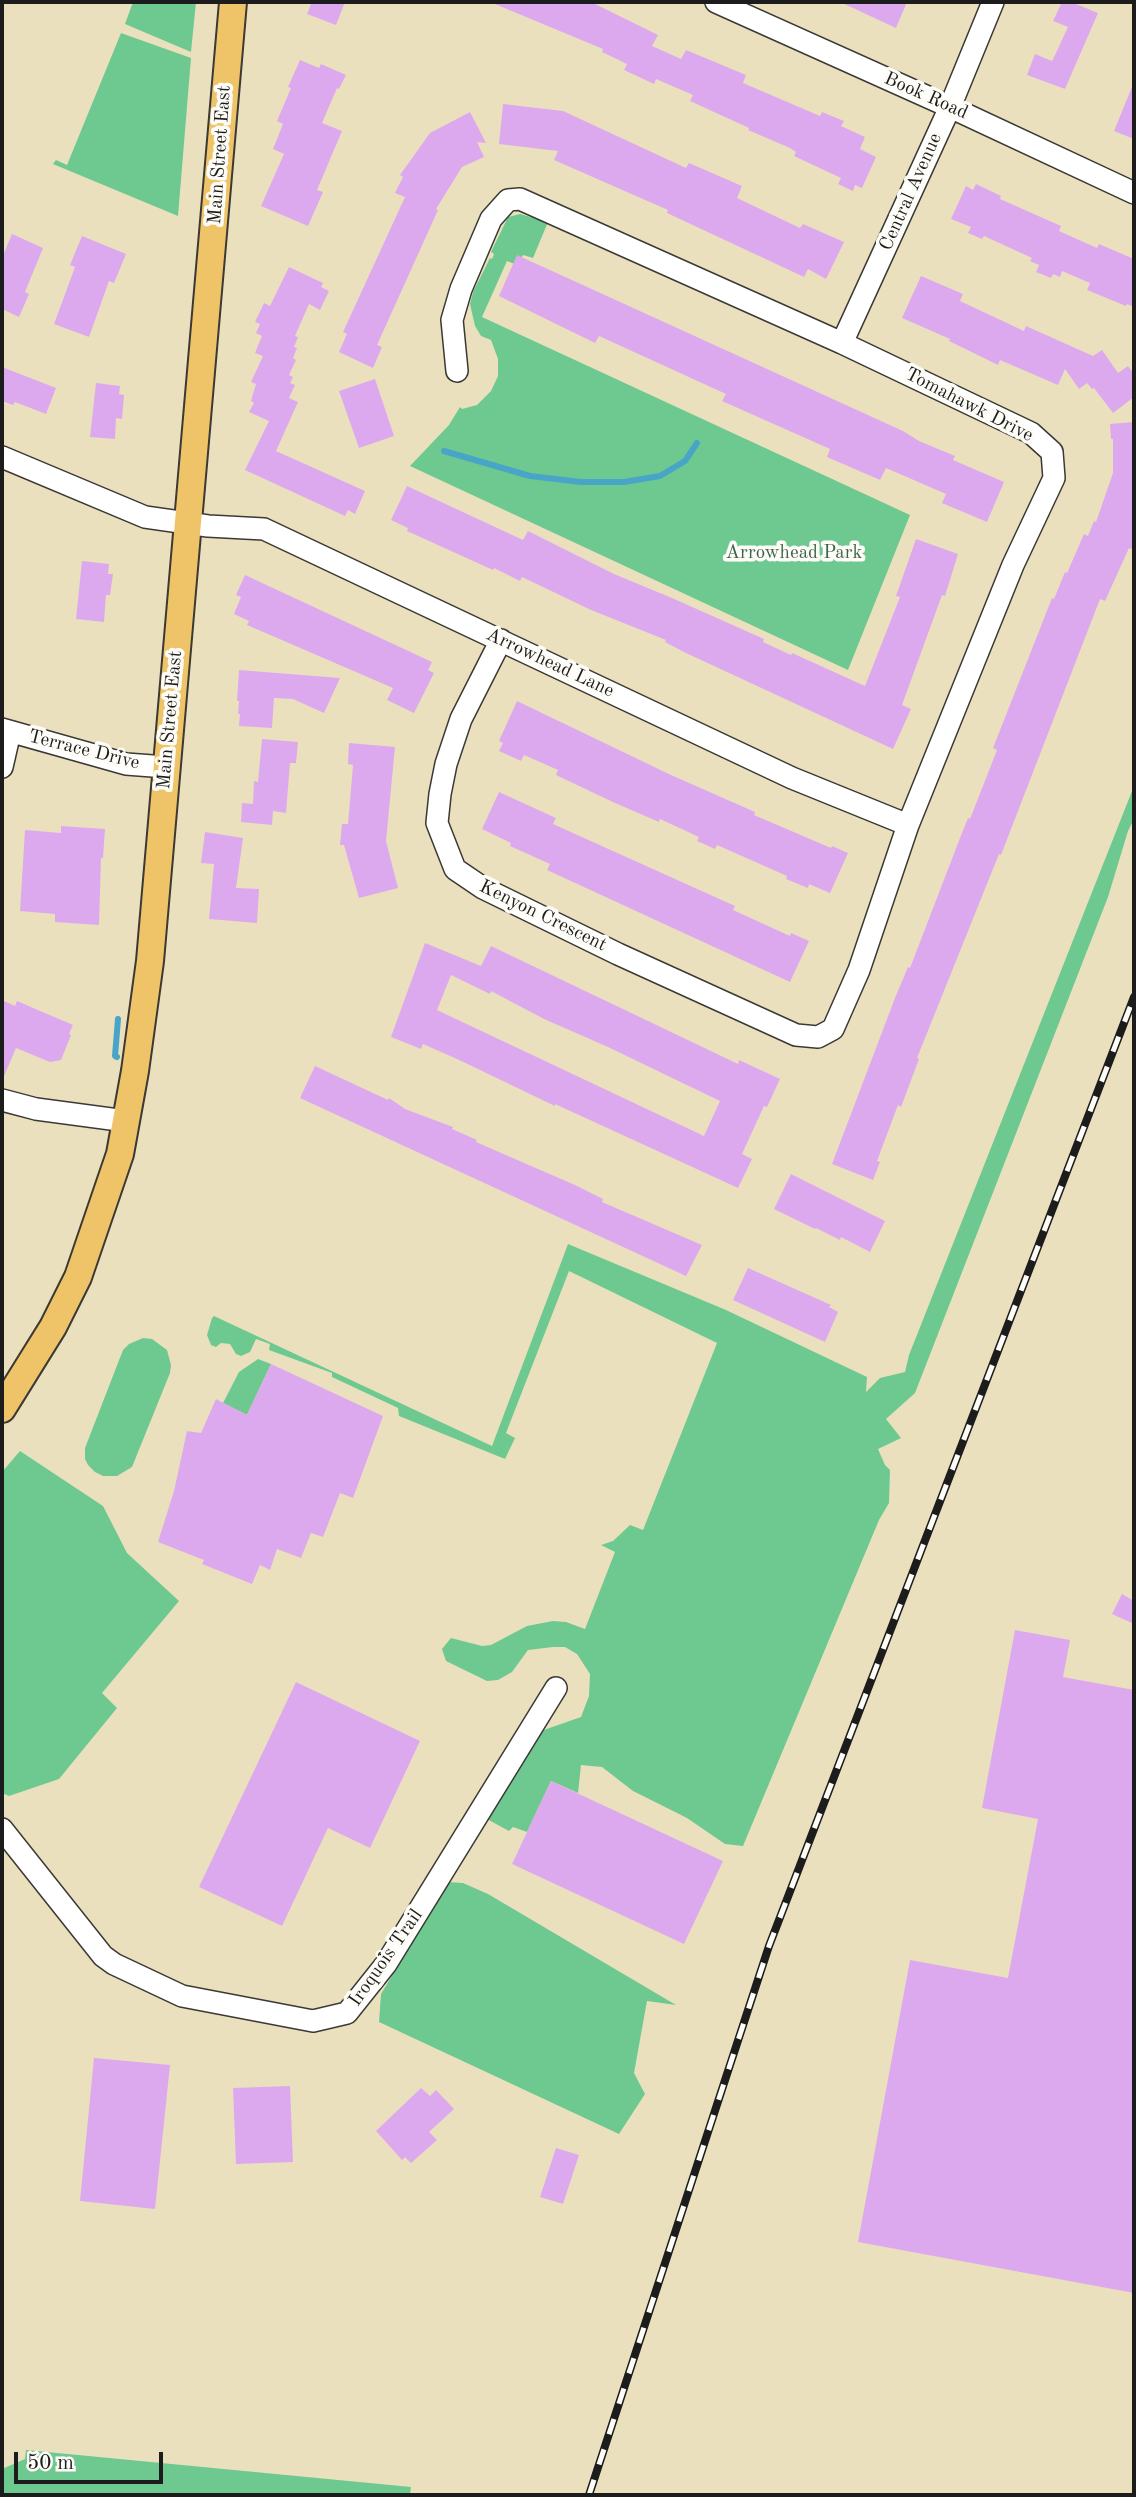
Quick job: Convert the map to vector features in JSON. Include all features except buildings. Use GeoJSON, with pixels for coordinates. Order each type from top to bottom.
{"type":"FeatureCollection","features":[{"type":"Feature","properties":{"kind":"main road","name":"Main Street East"},"geometry":{"type":"LineString","coordinates":[[2,1409],[53,1327],[78,1277],[120,1154],[126,1121],[150,961],[233,2]]}},
{"type":"Feature","properties":{"kind":"street","name":"Book Road"},"geometry":{"type":"LineString","coordinates":[[716,2],[1134,193]]}},
{"type":"Feature","properties":{"kind":"street","name":"Central Avenue"},"geometry":{"type":"LineString","coordinates":[[842,343],[950,107],[993,2]]}},
{"type":"Feature","properties":{"kind":"street","name":"Tomahawk Drive"},"geometry":{"type":"LineString","coordinates":[[457,371],[452,320],[461,289],[491,219],[508,201],[520,199],[842,343],[1031,433],[1052,452],[1054,478],[1013,565],[908,825],[859,970],[833,1029],[818,1037]]}},
{"type":"Feature","properties":{"kind":"street","name":"Arrowhead Lane"},"geometry":{"type":"LineString","coordinates":[[2,457],[145,517],[264,529],[792,778],[908,825]]}},
{"type":"Feature","properties":{"kind":"street","name":"Kenyon Crescent"},"geometry":{"type":"LineString","coordinates":[[501,640],[461,719],[446,764],[437,823],[455,869],[483,888],[618,954],[796,1035],[818,1037]]}},
{"type":"Feature","properties":{"kind":"street","name":"Terrace Drive"},"geometry":{"type":"LineString","coordinates":[[6,731],[126,764],[166,767]]}},
{"type":"Feature","properties":{"kind":"street"},"geometry":{"type":"LineString","coordinates":[[2,767],[6,731]]}},
{"type":"Feature","properties":{"kind":"street"},"geometry":{"type":"LineString","coordinates":[[2,1100],[46,1111],[126,1121]]}},
{"type":"Feature","properties":{"kind":"street","name":"Iroquois Trail"},"geometry":{"type":"LineString","coordinates":[[2,1829],[103,1956],[114,1964],[182,1996],[313,2021],[347,2013],[386,1964],[556,1688]]}},
{"type":"Feature","properties":{"kind":"green space"},"geometry":{"type":"Polygon","coordinates":[[[133,2],[196,2],[191,52],[125,24],[133,2]]]}},
{"type":"Feature","properties":{"kind":"green space"},"geometry":{"type":"Polygon","coordinates":[[[121,33],[191,58],[178,216],[53,164],[56,160],[67,165],[121,33]]]}},
{"type":"Feature","properties":{"kind":"green space","name":"Arrowhead Park"},"geometry":{"type":"Polygon","coordinates":[[[520,214],[548,222],[533,258],[523,255],[517,265],[507,261],[482,317],[910,515],[848,670],[410,466],[449,425],[460,407],[462,409],[477,405],[491,391],[498,376],[498,359],[491,340],[481,336],[475,326],[470,304],[473,292],[490,258],[492,259],[494,254],[491,252],[508,217],[520,214]]]}},
{"type":"Feature","properties":{"kind":"green space"},"geometry":{"type":"Polygon","coordinates":[[[1134,786],[1134,819],[1108,897],[915,1393],[886,1419],[901,1438],[878,1449],[890,1470],[889,1503],[879,1520],[743,1846],[725,1844],[687,1818],[633,1791],[602,1767],[581,1765],[578,1793],[551,1781],[527,1832],[513,1827],[509,1831],[485,1818],[538,1732],[581,1717],[589,1696],[590,1674],[577,1654],[565,1647],[553,1647],[528,1650],[512,1672],[498,1680],[487,1681],[446,1661],[442,1649],[451,1638],[482,1646],[491,1645],[527,1626],[553,1621],[566,1622],[585,1629],[615,1552],[601,1545],[613,1541],[630,1525],[643,1530],[717,1343],[569,1271],[506,1433],[515,1438],[505,1459],[399,1416],[398,1408],[332,1377],[332,1373],[269,1350],[270,1344],[256,1339],[250,1352],[241,1356],[236,1354],[230,1344],[221,1343],[216,1347],[211,1345],[207,1335],[212,1318],[214,1316],[492,1446],[568,1244],[726,1310],[867,1377],[866,1392],[880,1378],[905,1372],[909,1355],[1134,786]]]}},
{"type":"Feature","properties":{"kind":"green space"},"geometry":{"type":"Polygon","coordinates":[[[143,1338],[152,1339],[167,1350],[170,1373],[132,1467],[117,1476],[103,1476],[88,1465],[85,1448],[123,1350],[143,1338]]]}},
{"type":"Feature","properties":{"kind":"green space"},"geometry":{"type":"Polygon","coordinates":[[[258,1359],[271,1364],[247,1415],[223,1403],[239,1372],[258,1359]]]}},
{"type":"Feature","properties":{"kind":"green space"},"geometry":{"type":"Polygon","coordinates":[[[20,1451],[103,1506],[127,1553],[179,1601],[102,1693],[117,1708],[59,1779],[9,1796],[2,1793],[2,1472],[20,1451]]]}},
{"type":"Feature","properties":{"kind":"green space"},"geometry":{"type":"Polygon","coordinates":[[[448,1882],[463,1883],[488,1894],[676,2005],[647,2001],[634,2073],[645,2094],[619,2134],[379,2022],[381,1994],[448,1882]]]}},
{"type":"Feature","properties":{"kind":"green space"},"geometry":{"type":"Polygon","coordinates":[[[26,2450],[411,2487],[410,2495],[2,2495],[2,2469],[25,2459],[26,2450]]]}},
{"type":"Feature","properties":{"kind":"waterway"},"geometry":{"type":"LineString","coordinates":[[444,451],[530,476],[581,482],[624,482],[660,476],[685,461],[697,443]]}},
{"type":"Feature","properties":{"kind":"waterway"},"geometry":{"type":"LineString","coordinates":[[117,1057],[118,1019]]}},
{"type":"Feature","properties":{"kind":"railway"},"geometry":{"type":"LineString","coordinates":[[589,2495],[769,1946],[1134,997]]}}]}
